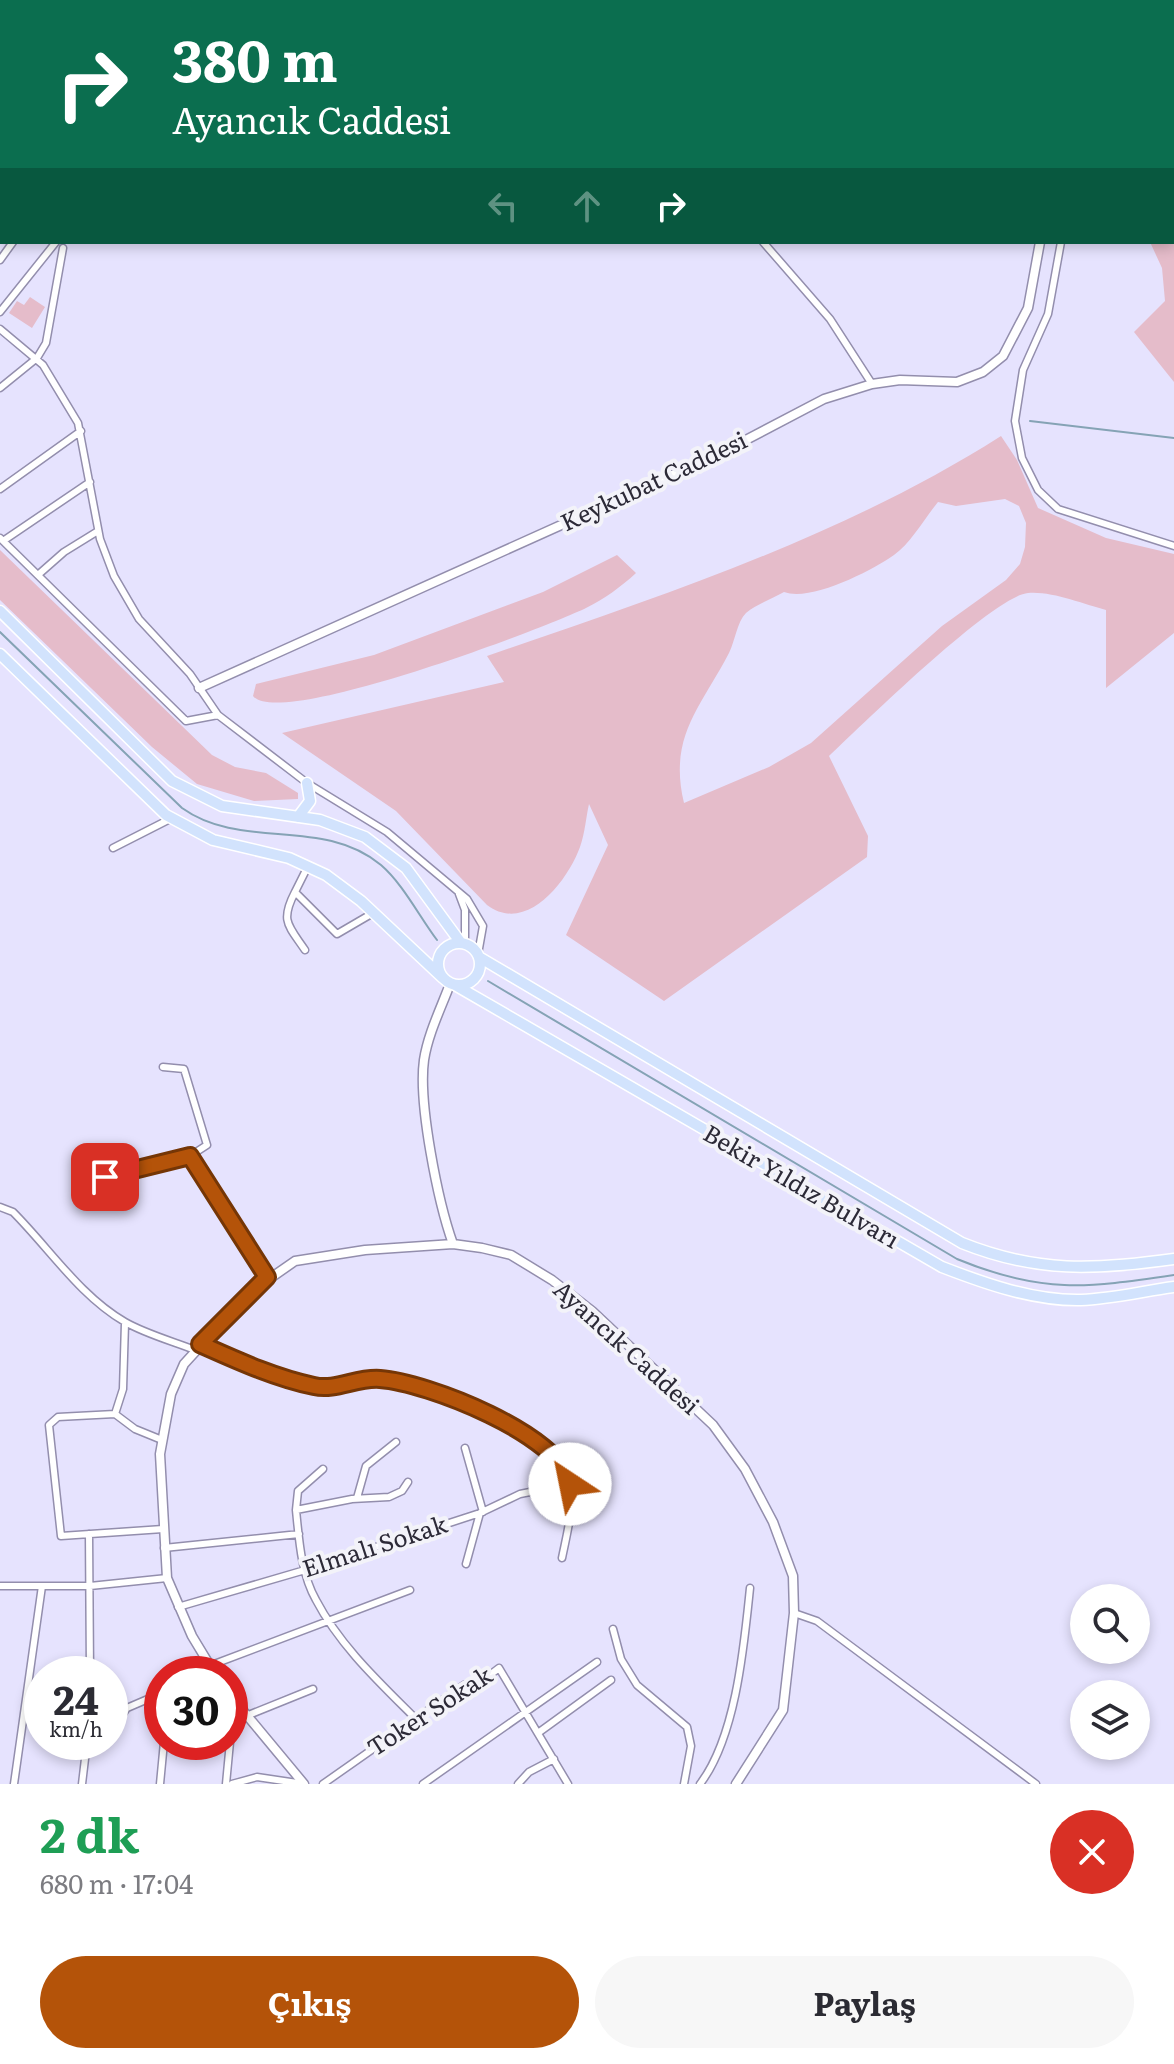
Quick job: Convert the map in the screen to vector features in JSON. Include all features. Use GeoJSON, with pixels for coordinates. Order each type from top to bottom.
{"type":"FeatureCollection","features":[{"type":"Feature","properties":{"kind":"main road"},"geometry":{"type":"LineString","coordinates":[[0,611],[172,781],[222,806],[342,826],[387,850],[415,878],[463,943],[479,955],[476,977],[469,983],[449,982],[438,965],[440,955],[449,945],[463,943]]}},
{"type":"Feature","properties":{"kind":"main road","name":"Bekir Yıldız Bulvarı"},"geometry":{"type":"LineString","coordinates":[[0,654],[147,799],[172,818],[213,840],[276,854],[308,866],[338,883],[449,982],[942,1267],[980,1282],[1059,1299],[1083,1300],[1174,1287]]}},
{"type":"Feature","properties":{"kind":"main road"},"geometry":{"type":"LineString","coordinates":[[298,817],[310,801],[307,783]]}},
{"type":"Feature","properties":{"kind":"main road","name":"Bekir Yıldız Bulvarı"},"geometry":{"type":"LineString","coordinates":[[479,955],[962,1243],[1016,1261],[1058,1268],[1086,1269],[1174,1259]]}},
{"type":"Feature","properties":{"kind":"street"},"geometry":{"type":"LineString","coordinates":[[0,312],[54,244]]}},
{"type":"Feature","properties":{"kind":"street"},"geometry":{"type":"LineString","coordinates":[[765,244],[830,319],[872,384]]}},
{"type":"Feature","properties":{"kind":"street","name":"Keykubat Caddesi"},"geometry":{"type":"LineString","coordinates":[[199,688],[719,454],[824,399],[872,384],[900,380],[957,382],[983,372],[1003,356],[1028,308],[1040,244]]}},
{"type":"Feature","properties":{"kind":"street"},"geometry":{"type":"LineString","coordinates":[[1061,244],[1048,314],[1023,370],[1015,421],[1022,458],[1038,490],[1058,509],[1174,546]]}},
{"type":"Feature","properties":{"kind":"street"},"geometry":{"type":"LineString","coordinates":[[0,388],[37,358],[46,343],[63,248]]}},
{"type":"Feature","properties":{"kind":"street"},"geometry":{"type":"LineString","coordinates":[[0,329],[37,358],[54,379],[81,431],[98,531],[109,564],[133,610],[218,715],[307,783],[387,832],[470,903],[481,920],[483,939],[479,955]]}},
{"type":"Feature","properties":{"kind":"street"},"geometry":{"type":"LineString","coordinates":[[0,489],[81,431]]}},
{"type":"Feature","properties":{"kind":"street"},"geometry":{"type":"LineString","coordinates":[[90,482],[2,539],[186,721],[218,715]]}},
{"type":"Feature","properties":{"kind":"street"},"geometry":{"type":"LineString","coordinates":[[39,574],[64,552],[98,531]]}},
{"type":"Feature","properties":{"kind":"street"},"geometry":{"type":"LineString","coordinates":[[113,848],[172,818]]}},
{"type":"Feature","properties":{"kind":"street"},"geometry":{"type":"LineString","coordinates":[[305,950],[285,917],[308,866]]}},
{"type":"Feature","properties":{"kind":"street"},"geometry":{"type":"LineString","coordinates":[[457,891],[465,910],[463,943]]}},
{"type":"Feature","properties":{"kind":"street"},"geometry":{"type":"LineString","coordinates":[[295,892],[337,934],[373,913]]}},
{"type":"Feature","properties":{"kind":"street"},"geometry":{"type":"LineString","coordinates":[[449,982],[428,1042],[423,1074],[437,1186],[453,1244]]}},
{"type":"Feature","properties":{"kind":"street"},"geometry":{"type":"LineString","coordinates":[[105,1177],[190,1156],[205,1148],[208,1141],[184,1069],[163,1067]]}},
{"type":"Feature","properties":{"kind":"street"},"geometry":{"type":"LineString","coordinates":[[190,1156],[267,1277]]}},
{"type":"Feature","properties":{"kind":"street"},"geometry":{"type":"LineString","coordinates":[[0,1207],[13,1212],[80,1284],[125,1323],[316,1387],[370,1379],[419,1385],[488,1412],[558,1459],[570,1484],[562,1558]]}},
{"type":"Feature","properties":{"kind":"street","name":"Ayancık Caddesi"},"geometry":{"type":"LineString","coordinates":[[203,1656],[167,1578],[163,1529],[162,1440],[175,1381],[197,1347],[267,1277],[295,1261],[331,1252],[453,1244],[511,1255],[552,1280],[592,1311],[713,1425],[745,1469],[773,1522],[793,1576],[794,1613],[783,1710],[736,1784]]}},
{"type":"Feature","properties":{"kind":"street"},"geometry":{"type":"LineString","coordinates":[[115,1414],[123,1389],[125,1323]]}},
{"type":"Feature","properties":{"kind":"street"},"geometry":{"type":"LineString","coordinates":[[162,1440],[135,1429],[115,1414],[58,1417],[49,1425],[61,1536],[163,1529]]}},
{"type":"Feature","properties":{"kind":"street"},"geometry":{"type":"LineString","coordinates":[[357,1498],[366,1466],[396,1442]]}},
{"type":"Feature","properties":{"kind":"street"},"geometry":{"type":"LineString","coordinates":[[465,1448],[482,1512],[466,1564]]}},
{"type":"Feature","properties":{"kind":"street"},"geometry":{"type":"LineString","coordinates":[[323,1469],[300,1488],[296,1510],[305,1570],[314,1599],[359,1659],[416,1719]]}},
{"type":"Feature","properties":{"kind":"street"},"geometry":{"type":"LineString","coordinates":[[296,1510],[357,1498],[393,1496],[408,1482]]}},
{"type":"Feature","properties":{"kind":"street","name":"Elmalı Sokak"},"geometry":{"type":"LineString","coordinates":[[178,1607],[305,1570],[482,1512],[520,1494],[570,1484]]}},
{"type":"Feature","properties":{"kind":"street"},"geometry":{"type":"LineString","coordinates":[[89,1534],[90,1656]]}},
{"type":"Feature","properties":{"kind":"street"},"geometry":{"type":"LineString","coordinates":[[164,1548],[299,1534]]}},
{"type":"Feature","properties":{"kind":"street"},"geometry":{"type":"LineString","coordinates":[[0,1586],[90,1586],[167,1578]]}},
{"type":"Feature","properties":{"kind":"street"},"geometry":{"type":"LineString","coordinates":[[14,1784],[42,1586]]}},
{"type":"Feature","properties":{"kind":"street"},"geometry":{"type":"LineString","coordinates":[[700,1784],[718,1753],[730,1708],[750,1588]]}},
{"type":"Feature","properties":{"kind":"street"},"geometry":{"type":"LineString","coordinates":[[246,1656],[410,1590]]}},
{"type":"Feature","properties":{"kind":"street"},"geometry":{"type":"LineString","coordinates":[[794,1613],[817,1621],[1036,1784]]}},
{"type":"Feature","properties":{"kind":"street"},"geometry":{"type":"LineString","coordinates":[[613,1629],[621,1659],[630,1677],[644,1693],[676,1715],[687,1727],[691,1746],[684,1784]]}},
{"type":"Feature","properties":{"kind":"street"},"geometry":{"type":"LineString","coordinates":[[423,1784],[597,1662]]}},
{"type":"Feature","properties":{"kind":"street","name":"Toker Sokak"},"geometry":{"type":"LineString","coordinates":[[323,1784],[464,1685],[469,1691],[499,1668],[525,1712]]}},
{"type":"Feature","properties":{"kind":"street"},"geometry":{"type":"LineString","coordinates":[[538,1733],[611,1680]]}},
{"type":"Feature","properties":{"kind":"street"},"geometry":{"type":"LineString","coordinates":[[248,1715],[313,1689]]}},
{"type":"Feature","properties":{"kind":"street"},"geometry":{"type":"LineString","coordinates":[[525,1712],[568,1784]]}},
{"type":"Feature","properties":{"kind":"street"},"geometry":{"type":"LineString","coordinates":[[248,1718],[304,1784]]}},
{"type":"Feature","properties":{"kind":"street"},"geometry":{"type":"LineString","coordinates":[[518,1784],[529,1772],[554,1759]]}},
{"type":"Feature","properties":{"kind":"street"},"geometry":{"type":"LineString","coordinates":[[82,1784],[85,1760]]}},
{"type":"Feature","properties":{"kind":"street"},"geometry":{"type":"LineString","coordinates":[[160,1784],[162,1760]]}},
{"type":"Feature","properties":{"kind":"street"},"geometry":{"type":"LineString","coordinates":[[230,1760],[229,1784],[257,1777],[304,1784]]}},
{"type":"Feature","properties":{"kind":"shaded area"},"geometry":{"type":"Polygon","coordinates":[[[1151,244],[1174,244],[1174,382],[1134,332],[1165,301],[1162,268],[1151,244]]]}},
{"type":"Feature","properties":{"kind":"shaded area"},"geometry":{"type":"Polygon","coordinates":[[[30,297],[45,307],[32,328],[9,313],[17,301],[24,305],[30,297]]]}},
{"type":"Feature","properties":{"kind":"shaded area"},"geometry":{"type":"Polygon","coordinates":[[[1001,436],[1017,460],[1038,508],[1106,538],[1174,554],[1174,633],[1106,688],[1106,610],[1057,596],[1028,593],[987,616],[927,664],[829,756],[868,836],[867,857],[664,1001],[566,935],[608,845],[589,804],[580,847],[556,888],[531,909],[517,913],[502,912],[487,905],[396,811],[282,733],[504,682],[487,656],[751,561],[816,534],[941,472],[1001,436]],[[1005,499],[956,506],[938,502],[906,544],[884,562],[825,589],[796,594],[784,592],[746,613],[684,740],[680,780],[684,803],[769,767],[811,743],[942,626],[1006,580],[1020,564],[1025,547],[1026,523],[1019,506],[1005,499]]]}},
{"type":"Feature","properties":{"kind":"shaded area"},"geometry":{"type":"Polygon","coordinates":[[[0,550],[212,755],[235,767],[266,773],[298,793],[298,799],[254,801],[197,784],[152,747],[0,600],[0,550]]]}},
{"type":"Feature","properties":{"kind":"shaded area"},"geometry":{"type":"Polygon","coordinates":[[[617,555],[636,573],[606,597],[586,608],[520,635],[359,688],[310,699],[273,703],[253,696],[256,684],[374,655],[543,592],[617,555]]]}},
{"type":"Feature","properties":{"kind":"waterway"},"geometry":{"type":"LineString","coordinates":[[1030,421],[1174,438]]}},
{"type":"Feature","properties":{"kind":"waterway"},"geometry":{"type":"LineString","coordinates":[[0,632],[182,808],[205,821],[230,828],[333,841],[358,850],[389,873],[437,940]]}},
{"type":"Feature","properties":{"kind":"waterway"},"geometry":{"type":"LineString","coordinates":[[488,981],[957,1259],[1014,1278],[1064,1285],[1115,1283],[1174,1275]]}},
{"type":"Feature","properties":{"kind":"route"},"geometry":{"type":"LineString","coordinates":[[105,1177],[190,1156],[207,1177],[267,1277],[235,1305],[200,1344],[251,1366],[316,1387],[370,1379],[419,1385],[488,1412],[558,1459],[565,1468],[570,1484]]}}]}
